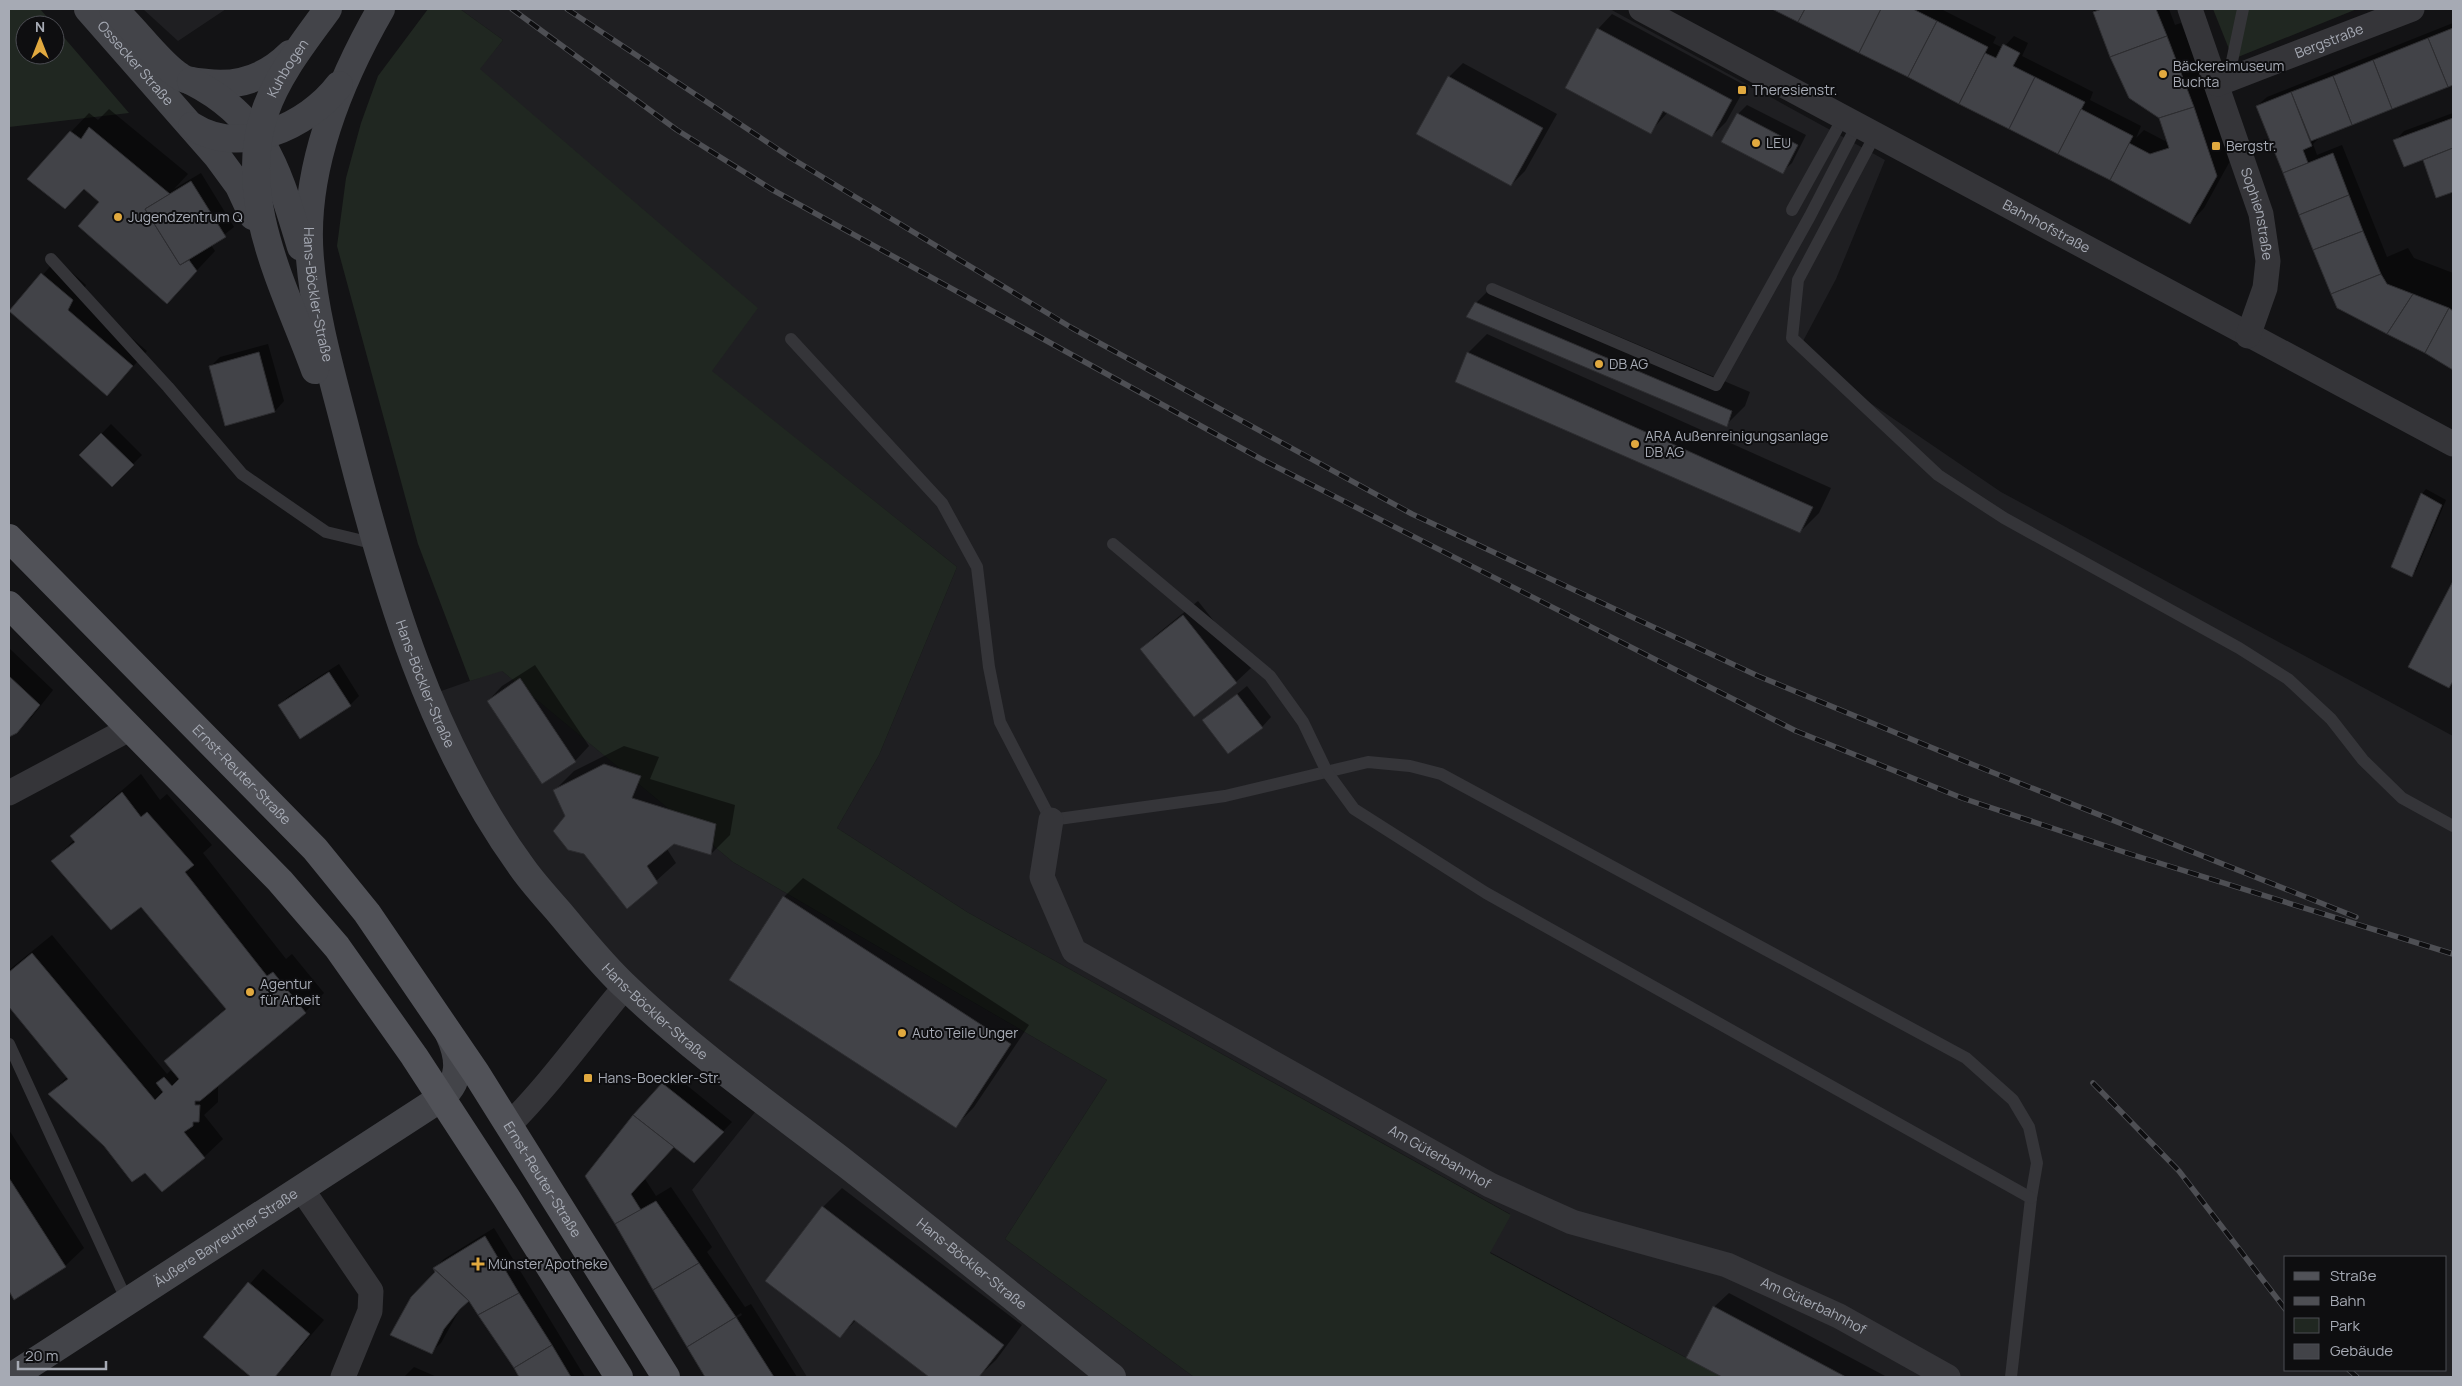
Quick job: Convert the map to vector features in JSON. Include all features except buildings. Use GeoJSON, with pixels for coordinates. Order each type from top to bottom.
{"type":"FeatureCollection","features":[{"type":"Feature","properties":{"kind":"main road","name":"Ossecker Straße"},"geometry":{"type":"LineString","coordinates":[[88,9],[217,156],[239,186],[272,254]]}},
{"type":"Feature","properties":{"kind":"main road","name":"Ossecker Straße"},"geometry":{"type":"LineString","coordinates":[[114,9],[170,69],[229,104],[258,136],[279,176],[312,282]]}},
{"type":"Feature","properties":{"kind":"main road","name":"Kuhbogen"},"geometry":{"type":"LineString","coordinates":[[258,136],[273,93],[284,72],[328,9]]}},
{"type":"Feature","properties":{"kind":"main road"},"geometry":{"type":"LineString","coordinates":[[345,77],[381,9]]}},
{"type":"Feature","properties":{"kind":"main road","name":"Ossecker Straße"},"geometry":{"type":"LineString","coordinates":[[191,81],[229,84],[257,78],[280,65],[306,40]]}},
{"type":"Feature","properties":{"kind":"main road","name":"Ossecker Straße"},"geometry":{"type":"LineString","coordinates":[[183,119],[207,134],[220,138],[238,139],[258,136],[280,130],[316,110],[345,77]]}},
{"type":"Feature","properties":{"kind":"main road","name":"Hans-Böckler-Straße"},"geometry":{"type":"LineString","coordinates":[[345,77],[320,156],[310,207],[309,241],[312,282],[321,330],[367,512],[404,635],[428,700],[467,780],[521,867],[625,987],[694,1049],[844,1163],[1112,1377]]}},
{"type":"Feature","properties":{"kind":"main road","name":"Hans-Böckler-Straße"},"geometry":{"type":"LineString","coordinates":[[258,136],[256,187],[272,254],[367,512]]}},
{"type":"Feature","properties":{"kind":"main road","name":"Ernst-Reuter-Straße"},"geometry":{"type":"LineString","coordinates":[[9,538],[315,849],[367,913],[449,1033],[666,1377]]}},
{"type":"Feature","properties":{"kind":"main road"},"geometry":{"type":"LineString","coordinates":[[9,605],[280,881],[337,947],[441,1098],[506,1197],[619,1377]]}},
{"type":"Feature","properties":{"kind":"main road","name":"Ernst-Reuter-Straße"},"geometry":{"type":"LineString","coordinates":[[441,1098],[450,1090],[457,1074],[456,1054],[449,1033]]}},
{"type":"Feature","properties":{"kind":"main road","name":"Äußere Bayreuther Straße"},"geometry":{"type":"LineString","coordinates":[[12,1377],[441,1098]]}},
{"type":"Feature","properties":{"kind":"street","name":"Bahnhofstraße"},"geometry":{"type":"LineString","coordinates":[[1641,9],[2248,336],[2453,444]]}},
{"type":"Feature","properties":{"kind":"street","name":"Sophienstraße"},"geometry":{"type":"LineString","coordinates":[[2190,9],[2222,82],[2261,214],[2268,261],[2265,288],[2248,336]]}},
{"type":"Feature","properties":{"kind":"street","name":"Bergstraße"},"geometry":{"type":"LineString","coordinates":[[2222,82],[2412,9]]}},
{"type":"Feature","properties":{"kind":"street"},"geometry":{"type":"LineString","coordinates":[[9,793],[131,728]]}},
{"type":"Feature","properties":{"kind":"street","name":"Am Güterbahnhof"},"geometry":{"type":"LineString","coordinates":[[1052,820],[1042,877],[1074,951],[1490,1185],[1572,1222],[1727,1264],[1839,1316],[1948,1377]]}},
{"type":"Feature","properties":{"kind":"street"},"geometry":{"type":"LineString","coordinates":[[508,1126],[537,1097],[581,1038],[625,987]]}},
{"type":"Feature","properties":{"kind":"street"},"geometry":{"type":"LineString","coordinates":[[300,1188],[371,1291],[370,1311],[343,1377]]}},
{"type":"Feature","properties":{"kind":"lane"},"geometry":{"type":"LineString","coordinates":[[2222,82],[2242,9]]}},
{"type":"Feature","properties":{"kind":"lane"},"geometry":{"type":"LineString","coordinates":[[1792,210],[1858,126]]}},
{"type":"Feature","properties":{"kind":"lane"},"geometry":{"type":"LineString","coordinates":[[1492,289],[1716,385],[1858,126]]}},
{"type":"Feature","properties":{"kind":"lane"},"geometry":{"type":"LineString","coordinates":[[1858,126],[1798,280],[1792,338],[1938,474],[2004,518],[2240,648],[2288,679],[2331,719],[2363,760],[2402,798],[2453,826]]}},
{"type":"Feature","properties":{"kind":"lane"},"geometry":{"type":"LineString","coordinates":[[50,259],[168,387],[242,474],[326,532],[376,544]]}},
{"type":"Feature","properties":{"kind":"lane"},"geometry":{"type":"LineString","coordinates":[[791,339],[942,503],[977,567],[989,667],[1000,722],[1052,820],[1225,796],[1368,762],[1410,766],[1441,774],[1966,1058],[2013,1100],[2029,1127],[2037,1163],[2031,1198],[2010,1377]]}},
{"type":"Feature","properties":{"kind":"lane"},"geometry":{"type":"LineString","coordinates":[[1113,544],[1270,676],[1303,722],[1327,772],[1354,809],[1486,893],[2031,1198]]}},
{"type":"Feature","properties":{"kind":"lane"},"geometry":{"type":"LineString","coordinates":[[9,1044],[127,1301]]}},
{"type":"Feature","properties":{"kind":"shaded area"},"geometry":{"type":"Polygon","coordinates":[[[143,9],[226,9],[178,41],[143,9]]]}},
{"type":"Feature","properties":{"kind":"shaded area"},"geometry":{"type":"Polygon","coordinates":[[[460,9],[1610,9],[1885,160],[1836,279],[1801,345],[1841,383],[2001,492],[2453,736],[2453,1377],[1722,1377],[1490,1252],[1510,1214],[967,912],[837,828],[879,755],[957,567],[711,371],[757,308],[479,69],[503,40],[460,9]]]}},
{"type":"Feature","properties":{"kind":"shaded area"},"geometry":{"type":"Polygon","coordinates":[[[501,670],[733,862],[1107,1080],[1005,1239],[1194,1377],[807,1377],[692,1190],[760,1106],[518,864],[424,697],[501,670]]]}},
{"type":"Feature","properties":{"kind":"green space"},"geometry":{"type":"Polygon","coordinates":[[[9,9],[40,9],[45,15],[15,15],[15,65],[65,65],[65,39],[129,113],[9,127],[9,9]]]}},
{"type":"Feature","properties":{"kind":"green space"},"geometry":{"type":"Polygon","coordinates":[[[428,9],[460,9],[503,40],[480,69],[758,308],[712,371],[957,567],[879,755],[837,828],[967,912],[1511,1215],[1490,1253],[1722,1377],[1194,1377],[1005,1239],[1107,1080],[733,862],[502,671],[470,681],[418,544],[337,246],[346,178],[361,123],[378,76],[428,9]]]}},
{"type":"Feature","properties":{"kind":"green space"},"geometry":{"type":"Polygon","coordinates":[[[2213,9],[2357,9],[2233,59],[2213,9]]]}},
{"type":"Feature","properties":{"kind":"railway"},"geometry":{"type":"LineString","coordinates":[[512,9],[677,130],[771,189],[1261,459],[1796,731],[1962,798],[2130,854],[2453,954]]}},
{"type":"Feature","properties":{"kind":"railway"},"geometry":{"type":"LineString","coordinates":[[567,9],[791,158],[1072,328],[1412,514],[1758,676],[1974,765],[2356,917]]}},
{"type":"Feature","properties":{"kind":"railway"},"geometry":{"type":"LineString","coordinates":[[2093,1083],[2179,1171],[2284,1307]]}},
{"type":"Feature","properties":{"kind":"railway"},"geometry":{"type":"LineString","coordinates":[[2350,1371],[2357,1377]]}},
{"type":"Feature","properties":{"kind":"place","name":"Bäckereimuseum Buchta"},"geometry":{"type":"Point","coordinates":[2163,74]}},
{"type":"Feature","properties":{"kind":"place","name":"Theresienstr."},"geometry":{"type":"Point","coordinates":[1742,90]}},
{"type":"Feature","properties":{"kind":"place","name":"LEU"},"geometry":{"type":"Point","coordinates":[1756,143]}},
{"type":"Feature","properties":{"kind":"place","name":"Bergstr."},"geometry":{"type":"Point","coordinates":[2216,146]}},
{"type":"Feature","properties":{"kind":"place","name":"Jugendzentrum Q"},"geometry":{"type":"Point","coordinates":[118,217]}},
{"type":"Feature","properties":{"kind":"place","name":"DB AG"},"geometry":{"type":"Point","coordinates":[1599,364]}},
{"type":"Feature","properties":{"kind":"place","name":"ARA Außenreinigungsanlage DB AG"},"geometry":{"type":"Point","coordinates":[1635,444]}},
{"type":"Feature","properties":{"kind":"place","name":"Agentur für Arbeit"},"geometry":{"type":"Point","coordinates":[250,992]}},
{"type":"Feature","properties":{"kind":"place","name":"Auto Teile Unger"},"geometry":{"type":"Point","coordinates":[902,1033]}},
{"type":"Feature","properties":{"kind":"place","name":"Hans-Boeckler-Str."},"geometry":{"type":"Point","coordinates":[588,1078]}},
{"type":"Feature","properties":{"kind":"place","name":"Münster Apotheke"},"geometry":{"type":"Point","coordinates":[478,1264]}}]}
